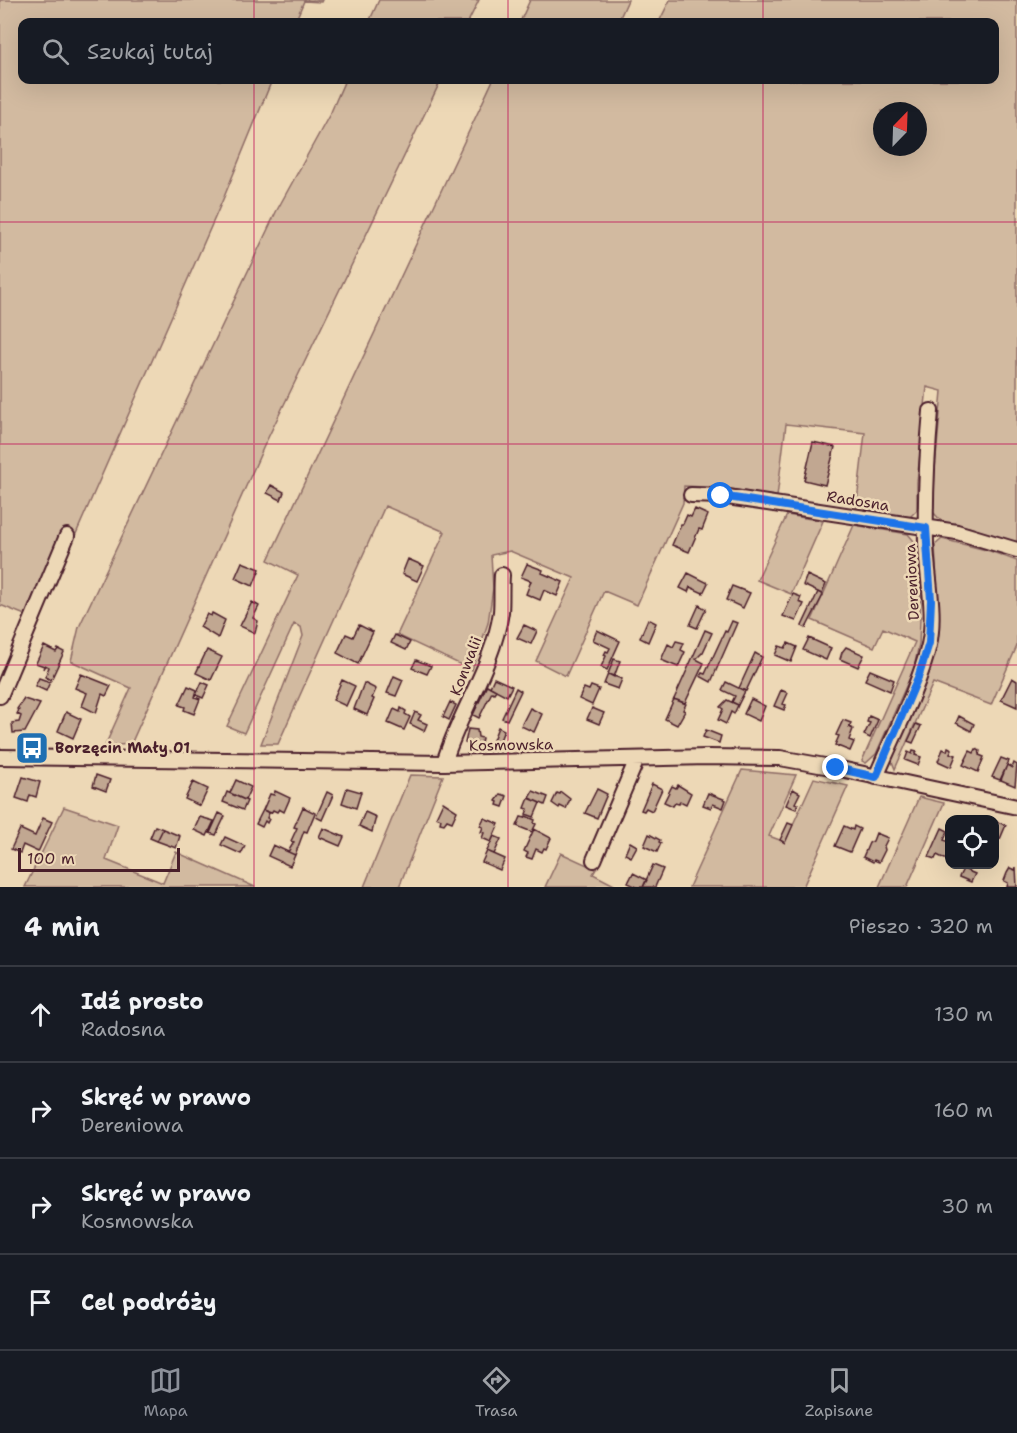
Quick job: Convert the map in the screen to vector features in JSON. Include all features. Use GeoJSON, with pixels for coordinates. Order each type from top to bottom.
{"type":"FeatureCollection","features":[{"type":"Feature","properties":{"kind":"street","name":"Dereniowa"},"geometry":{"type":"LineString","coordinates":[[876,777],[919,675],[929,643],[931,600],[926,528],[927,457],[932,411]]}},
{"type":"Feature","properties":{"kind":"street","name":"Radosna"},"geometry":{"type":"LineString","coordinates":[[691,495],[721,496],[957,532],[1017,550]]}},
{"type":"Feature","properties":{"kind":"street"},"geometry":{"type":"LineString","coordinates":[[0,696],[67,536]]}},
{"type":"Feature","properties":{"kind":"street","name":"Konwalii"},"geometry":{"type":"LineString","coordinates":[[444,763],[494,639],[501,612],[502,575]]}},
{"type":"Feature","properties":{"kind":"street","name":"Kosmowska"},"geometry":{"type":"LineString","coordinates":[[0,757],[444,763],[708,757],[780,759],[1017,807]]}},
{"type":"Feature","properties":{"kind":"street"},"geometry":{"type":"LineString","coordinates":[[594,860],[637,759]]}},
{"type":"Feature","properties":{"kind":"shaded area"},"geometry":{"type":"Polygon","coordinates":[[[0,0],[322,0],[321,2],[304,1],[297,18],[18,18],[18,84],[270,84],[224,197],[68,552],[57,542],[25,615],[0,605],[0,0]]]}},
{"type":"Feature","properties":{"kind":"shaded area"},"geometry":{"type":"Polygon","coordinates":[[[379,0],[479,0],[470,18],[371,18],[379,0]]]}},
{"type":"Feature","properties":{"kind":"shaded area"},"geometry":{"type":"Polygon","coordinates":[[[530,0],[628,0],[620,18],[522,18],[530,0]]]}},
{"type":"Feature","properties":{"kind":"shaded area"},"geometry":{"type":"Polygon","coordinates":[[[670,0],[1017,0],[1017,544],[969,527],[943,523],[933,512],[942,391],[927,387],[917,482],[917,510],[909,518],[856,510],[865,433],[786,424],[777,497],[726,488],[684,486],[683,503],[637,605],[604,591],[566,676],[536,661],[574,578],[510,551],[491,555],[493,588],[488,623],[472,670],[397,635],[445,532],[385,506],[278,744],[261,744],[303,636],[301,627],[294,624],[244,733],[227,726],[298,575],[268,560],[491,84],[999,84],[999,18],[661,18],[670,0]]]}},
{"type":"Feature","properties":{"kind":"shaded area"},"geometry":{"type":"Polygon","coordinates":[[[343,84],[439,84],[264,446],[131,744],[105,746],[131,688],[71,661],[79,627],[276,212],[331,112],[343,84]]]}},
{"type":"Feature","properties":{"kind":"shaded area"},"geometry":{"type":"Polygon","coordinates":[[[787,515],[823,521],[791,594],[757,580],[787,515]]]}},
{"type":"Feature","properties":{"kind":"shaded area"},"geometry":{"type":"Polygon","coordinates":[[[854,525],[908,534],[919,547],[921,596],[919,644],[914,668],[876,754],[866,763],[862,761],[915,642],[883,628],[874,647],[812,620],[854,525]]]}},
{"type":"Feature","properties":{"kind":"shaded area"},"geometry":{"type":"Polygon","coordinates":[[[942,539],[990,551],[1017,561],[1017,646],[991,705],[933,683],[895,769],[891,759],[921,695],[932,658],[937,610],[935,545],[942,539]]]}},
{"type":"Feature","properties":{"kind":"shaded area"},"geometry":{"type":"Polygon","coordinates":[[[742,770],[796,775],[769,836],[785,842],[814,778],[848,786],[803,887],[689,887],[742,770]]]}},
{"type":"Feature","properties":{"kind":"shaded area"},"geometry":{"type":"Polygon","coordinates":[[[410,775],[443,776],[399,887],[364,887],[410,775]]]}},
{"type":"Feature","properties":{"kind":"shaded area"},"geometry":{"type":"Polygon","coordinates":[[[919,797],[944,803],[907,887],[879,887],[919,797]]]}},
{"type":"Feature","properties":{"kind":"shaded area"},"geometry":{"type":"Polygon","coordinates":[[[64,807],[118,825],[106,860],[163,883],[176,852],[255,887],[25,887],[64,807]]]}},
{"type":"Feature","properties":{"kind":"shaded area"},"geometry":{"type":"Polygon","coordinates":[[[561,853],[596,869],[593,874],[618,887],[545,887],[561,853]]]}},
{"type":"Feature","properties":{"kind":"building"},"geometry":{"type":"Polygon","coordinates":[[[813,442],[835,447],[825,485],[804,480],[813,442]]]}},
{"type":"Feature","properties":{"kind":"building"},"geometry":{"type":"Polygon","coordinates":[[[271,485],[284,492],[281,500],[267,493],[271,485]]]}},
{"type":"Feature","properties":{"kind":"building"},"geometry":{"type":"Polygon","coordinates":[[[695,509],[708,515],[689,552],[672,545],[681,524],[687,515],[691,517],[695,509]]]}},
{"type":"Feature","properties":{"kind":"building"},"geometry":{"type":"Polygon","coordinates":[[[408,559],[424,566],[417,581],[402,574],[408,559]]]}},
{"type":"Feature","properties":{"kind":"building"},"geometry":{"type":"Polygon","coordinates":[[[242,562],[260,569],[253,586],[235,578],[242,562]]]}},
{"type":"Feature","properties":{"kind":"building"},"geometry":{"type":"Polygon","coordinates":[[[527,564],[563,582],[557,596],[544,590],[540,600],[526,594],[531,581],[521,577],[527,564]]]}},
{"type":"Feature","properties":{"kind":"building"},"geometry":{"type":"Polygon","coordinates":[[[688,573],[708,583],[703,593],[690,587],[688,592],[680,588],[688,573]]]}},
{"type":"Feature","properties":{"kind":"building"},"geometry":{"type":"Polygon","coordinates":[[[807,575],[826,584],[822,594],[803,585],[807,575]]]}},
{"type":"Feature","properties":{"kind":"building"},"geometry":{"type":"Polygon","coordinates":[[[732,586],[750,593],[743,608],[726,600],[732,586]]]}},
{"type":"Feature","properties":{"kind":"building"},"geometry":{"type":"Polygon","coordinates":[[[818,592],[823,595],[806,628],[802,626],[818,592]]]}},
{"type":"Feature","properties":{"kind":"building"},"geometry":{"type":"Polygon","coordinates":[[[793,594],[801,597],[799,602],[804,604],[796,621],[783,616],[793,594]]]}},
{"type":"Feature","properties":{"kind":"building"},"geometry":{"type":"Polygon","coordinates":[[[252,602],[259,606],[253,618],[258,621],[255,633],[240,626],[252,602]]]}},
{"type":"Feature","properties":{"kind":"building"},"geometry":{"type":"Polygon","coordinates":[[[699,605],[706,609],[697,628],[690,625],[699,605]]]}},
{"type":"Feature","properties":{"kind":"building"},"geometry":{"type":"Polygon","coordinates":[[[212,613],[225,620],[218,638],[200,627],[207,614],[211,616],[212,613]]]}},
{"type":"Feature","properties":{"kind":"building"},"geometry":{"type":"Polygon","coordinates":[[[648,619],[656,623],[648,642],[640,638],[648,619]]]}},
{"type":"Feature","properties":{"kind":"building"},"geometry":{"type":"Polygon","coordinates":[[[732,621],[737,623],[711,682],[700,676],[702,673],[705,674],[732,621]]]}},
{"type":"Feature","properties":{"kind":"building"},"geometry":{"type":"Polygon","coordinates":[[[359,625],[373,632],[358,664],[337,653],[346,634],[353,637],[359,625]]]}},
{"type":"Feature","properties":{"kind":"building"},"geometry":{"type":"Polygon","coordinates":[[[524,625],[537,631],[531,644],[517,638],[524,625]]]}},
{"type":"Feature","properties":{"kind":"building"},"geometry":{"type":"Polygon","coordinates":[[[597,630],[620,641],[607,670],[601,667],[606,656],[604,655],[610,648],[593,640],[597,630]]]}},
{"type":"Feature","properties":{"kind":"building"},"geometry":{"type":"Polygon","coordinates":[[[705,630],[712,633],[703,652],[696,659],[704,663],[685,703],[674,699],[705,630]]]}},
{"type":"Feature","properties":{"kind":"building"},"geometry":{"type":"Polygon","coordinates":[[[395,635],[410,642],[406,650],[391,643],[395,635]]]}},
{"type":"Feature","properties":{"kind":"building"},"geometry":{"type":"Polygon","coordinates":[[[809,638],[831,648],[826,660],[803,650],[809,638]]]}},
{"type":"Feature","properties":{"kind":"building"},"geometry":{"type":"Polygon","coordinates":[[[676,641],[684,643],[681,650],[685,652],[678,667],[661,660],[668,644],[673,647],[676,641]]]}},
{"type":"Feature","properties":{"kind":"building"},"geometry":{"type":"Polygon","coordinates":[[[788,643],[797,647],[791,662],[775,655],[779,646],[785,648],[788,643]]]}},
{"type":"Feature","properties":{"kind":"building"},"geometry":{"type":"Polygon","coordinates":[[[44,646],[56,652],[58,649],[64,652],[51,680],[45,677],[49,667],[45,665],[43,669],[44,666],[36,663],[44,646]]]}},
{"type":"Feature","properties":{"kind":"building"},"geometry":{"type":"Polygon","coordinates":[[[846,647],[864,655],[858,667],[840,659],[846,647]]]}},
{"type":"Feature","properties":{"kind":"building"},"geometry":{"type":"Polygon","coordinates":[[[207,650],[222,657],[211,680],[196,673],[207,650]]]}},
{"type":"Feature","properties":{"kind":"building"},"geometry":{"type":"Polygon","coordinates":[[[755,653],[762,657],[746,691],[739,688],[755,653]]]}},
{"type":"Feature","properties":{"kind":"building"},"geometry":{"type":"Polygon","coordinates":[[[614,659],[620,661],[614,677],[608,674],[614,659]]]}},
{"type":"Feature","properties":{"kind":"building"},"geometry":{"type":"Polygon","coordinates":[[[416,660],[431,666],[427,674],[412,668],[416,660]]]}},
{"type":"Feature","properties":{"kind":"building"},"geometry":{"type":"Polygon","coordinates":[[[870,670],[894,680],[890,691],[865,680],[870,670]]]}},
{"type":"Feature","properties":{"kind":"building"},"geometry":{"type":"Polygon","coordinates":[[[81,674],[111,686],[106,696],[102,694],[96,713],[82,706],[87,693],[75,688],[81,674]]]}},
{"type":"Feature","properties":{"kind":"building"},"geometry":{"type":"Polygon","coordinates":[[[608,674],[622,679],[618,689],[604,684],[608,674]]]}},
{"type":"Feature","properties":{"kind":"building"},"geometry":{"type":"Polygon","coordinates":[[[394,676],[403,680],[396,696],[387,693],[394,676]]]}},
{"type":"Feature","properties":{"kind":"building"},"geometry":{"type":"Polygon","coordinates":[[[39,678],[50,682],[46,691],[35,686],[39,678]]]}},
{"type":"Feature","properties":{"kind":"building"},"geometry":{"type":"Polygon","coordinates":[[[494,678],[512,686],[507,696],[490,687],[494,678]]]}},
{"type":"Feature","properties":{"kind":"building"},"geometry":{"type":"Polygon","coordinates":[[[1012,678],[1017,681],[1017,707],[1001,700],[1012,678]]]}},
{"type":"Feature","properties":{"kind":"building"},"geometry":{"type":"Polygon","coordinates":[[[342,680],[355,686],[346,706],[333,700],[342,680]]]}},
{"type":"Feature","properties":{"kind":"building"},"geometry":{"type":"Polygon","coordinates":[[[202,682],[209,685],[203,698],[196,695],[202,682]]]}},
{"type":"Feature","properties":{"kind":"building"},"geometry":{"type":"Polygon","coordinates":[[[726,682],[745,691],[738,705],[732,702],[735,696],[722,690],[726,682]]]}},
{"type":"Feature","properties":{"kind":"building"},"geometry":{"type":"Polygon","coordinates":[[[364,683],[376,689],[367,715],[354,709],[364,683]]]}},
{"type":"Feature","properties":{"kind":"building"},"geometry":{"type":"Polygon","coordinates":[[[487,685],[496,690],[492,692],[479,718],[473,715],[487,685]]]}},
{"type":"Feature","properties":{"kind":"building"},"geometry":{"type":"Polygon","coordinates":[[[188,686],[197,690],[195,697],[200,699],[194,714],[179,705],[188,686]]]}},
{"type":"Feature","properties":{"kind":"building"},"geometry":{"type":"Polygon","coordinates":[[[591,686],[599,689],[592,705],[579,699],[584,688],[589,690],[591,686]]]}},
{"type":"Feature","properties":{"kind":"building"},"geometry":{"type":"Polygon","coordinates":[[[516,688],[521,691],[507,720],[502,718],[516,688]]]}},
{"type":"Feature","properties":{"kind":"building"},"geometry":{"type":"Polygon","coordinates":[[[781,690],[788,693],[783,704],[786,705],[784,710],[774,706],[781,690]]]}},
{"type":"Feature","properties":{"kind":"building"},"geometry":{"type":"Polygon","coordinates":[[[24,699],[40,704],[25,732],[13,733],[12,723],[19,722],[21,716],[17,714],[19,710],[17,709],[24,699]]]}},
{"type":"Feature","properties":{"kind":"building"},"geometry":{"type":"Polygon","coordinates":[[[674,699],[686,704],[683,710],[685,711],[677,725],[665,719],[674,699]]]}},
{"type":"Feature","properties":{"kind":"building"},"geometry":{"type":"Polygon","coordinates":[[[751,699],[765,706],[759,721],[744,714],[751,699]]]}},
{"type":"Feature","properties":{"kind":"building"},"geometry":{"type":"Polygon","coordinates":[[[727,700],[738,705],[734,714],[731,712],[726,724],[718,720],[723,709],[720,707],[727,700]]]}},
{"type":"Feature","properties":{"kind":"building"},"geometry":{"type":"Polygon","coordinates":[[[450,702],[456,705],[449,720],[443,717],[450,702]]]}},
{"type":"Feature","properties":{"kind":"building"},"geometry":{"type":"Polygon","coordinates":[[[401,708],[410,717],[404,730],[388,723],[394,709],[400,712],[401,708]]]}},
{"type":"Feature","properties":{"kind":"building"},"geometry":{"type":"Polygon","coordinates":[[[530,708],[542,714],[534,732],[521,726],[530,708]]]}},
{"type":"Feature","properties":{"kind":"building"},"geometry":{"type":"Polygon","coordinates":[[[592,708],[604,713],[599,724],[587,719],[592,708]]]}},
{"type":"Feature","properties":{"kind":"building"},"geometry":{"type":"Polygon","coordinates":[[[66,712],[81,719],[73,738],[58,731],[66,712]]]}},
{"type":"Feature","properties":{"kind":"building"},"geometry":{"type":"Polygon","coordinates":[[[415,712],[421,715],[418,720],[427,724],[424,731],[410,724],[415,712]]]}},
{"type":"Feature","properties":{"kind":"building"},"geometry":{"type":"Polygon","coordinates":[[[869,716],[878,720],[870,738],[864,735],[870,723],[867,722],[869,716]]]}},
{"type":"Feature","properties":{"kind":"building"},"geometry":{"type":"Polygon","coordinates":[[[959,716],[974,724],[971,731],[956,723],[959,716]]]}},
{"type":"Feature","properties":{"kind":"building"},"geometry":{"type":"Polygon","coordinates":[[[843,720],[851,723],[849,727],[853,729],[849,740],[854,742],[850,751],[835,745],[839,736],[836,735],[843,720]]]}},
{"type":"Feature","properties":{"kind":"building"},"geometry":{"type":"Polygon","coordinates":[[[916,724],[921,726],[913,743],[908,741],[916,724]]]}},
{"type":"Feature","properties":{"kind":"building"},"geometry":{"type":"Polygon","coordinates":[[[498,727],[504,730],[499,743],[493,740],[498,727]]]}},
{"type":"Feature","properties":{"kind":"building"},"geometry":{"type":"Polygon","coordinates":[[[468,729],[477,730],[478,737],[482,738],[480,747],[465,743],[468,729]]]}},
{"type":"Feature","properties":{"kind":"building"},"geometry":{"type":"Polygon","coordinates":[[[706,730],[721,736],[719,743],[703,737],[706,730]]]}},
{"type":"Feature","properties":{"kind":"building"},"geometry":{"type":"Polygon","coordinates":[[[948,747],[952,749],[950,753],[956,755],[951,767],[938,761],[943,749],[947,751],[948,747]]]}},
{"type":"Feature","properties":{"kind":"building"},"geometry":{"type":"Polygon","coordinates":[[[976,749],[980,751],[979,755],[984,757],[978,772],[963,765],[970,751],[974,753],[976,749]]]}},
{"type":"Feature","properties":{"kind":"building"},"geometry":{"type":"Polygon","coordinates":[[[913,751],[917,752],[915,755],[921,757],[918,765],[905,760],[908,752],[912,754],[913,751]]]}},
{"type":"Feature","properties":{"kind":"building"},"geometry":{"type":"Polygon","coordinates":[[[1001,758],[1009,761],[1000,780],[992,777],[1001,758]]]}},
{"type":"Feature","properties":{"kind":"building"},"geometry":{"type":"Polygon","coordinates":[[[1014,763],[1017,765],[1015,786],[1001,780],[1007,765],[1012,768],[1014,763]]]}},
{"type":"Feature","properties":{"kind":"building"},"geometry":{"type":"Polygon","coordinates":[[[96,775],[110,780],[106,791],[93,786],[96,775]]]}},
{"type":"Feature","properties":{"kind":"building"},"geometry":{"type":"Polygon","coordinates":[[[23,777],[40,782],[36,797],[30,795],[28,802],[16,798],[23,777]]]}},
{"type":"Feature","properties":{"kind":"building"},"geometry":{"type":"Polygon","coordinates":[[[236,780],[251,787],[245,800],[230,793],[236,780]]]}},
{"type":"Feature","properties":{"kind":"building"},"geometry":{"type":"Polygon","coordinates":[[[193,782],[208,789],[200,806],[185,799],[193,782]]]}},
{"type":"Feature","properties":{"kind":"building"},"geometry":{"type":"Polygon","coordinates":[[[652,784],[662,789],[652,811],[646,808],[644,811],[641,810],[652,784]]]}},
{"type":"Feature","properties":{"kind":"building"},"geometry":{"type":"Polygon","coordinates":[[[678,785],[691,793],[686,804],[680,801],[679,804],[675,803],[673,806],[664,802],[672,786],[676,788],[678,785]]]}},
{"type":"Feature","properties":{"kind":"building"},"geometry":{"type":"Polygon","coordinates":[[[347,788],[361,792],[356,808],[342,803],[347,788]]]}},
{"type":"Feature","properties":{"kind":"building"},"geometry":{"type":"Polygon","coordinates":[[[597,789],[607,794],[597,818],[585,813],[597,789]]]}},
{"type":"Feature","properties":{"kind":"building"},"geometry":{"type":"Polygon","coordinates":[[[793,789],[800,793],[795,803],[798,804],[796,809],[786,805],[793,789]]]}},
{"type":"Feature","properties":{"kind":"building"},"geometry":{"type":"Polygon","coordinates":[[[275,791],[290,798],[284,812],[279,809],[271,813],[263,810],[270,794],[274,795],[275,791]]]}},
{"type":"Feature","properties":{"kind":"building"},"geometry":{"type":"Polygon","coordinates":[[[533,791],[548,797],[545,805],[529,798],[533,791]]]}},
{"type":"Feature","properties":{"kind":"building"},"geometry":{"type":"Polygon","coordinates":[[[227,792],[247,801],[243,810],[223,802],[227,792]]]}},
{"type":"Feature","properties":{"kind":"building"},"geometry":{"type":"Polygon","coordinates":[[[327,792],[333,795],[322,820],[316,817],[327,792]]]}},
{"type":"Feature","properties":{"kind":"building"},"geometry":{"type":"Polygon","coordinates":[[[561,792],[570,799],[566,809],[560,806],[559,808],[552,803],[557,793],[561,792]]]}},
{"type":"Feature","properties":{"kind":"building"},"geometry":{"type":"Polygon","coordinates":[[[708,793],[726,800],[723,808],[713,804],[711,808],[703,805],[708,793]]]}},
{"type":"Feature","properties":{"kind":"building"},"geometry":{"type":"Polygon","coordinates":[[[501,794],[507,796],[503,807],[497,805],[496,801],[501,794]]]}},
{"type":"Feature","properties":{"kind":"building"},"geometry":{"type":"Polygon","coordinates":[[[529,798],[540,803],[534,817],[526,814],[528,809],[525,808],[529,798]]]}},
{"type":"Feature","properties":{"kind":"building"},"geometry":{"type":"Polygon","coordinates":[[[443,802],[457,811],[452,822],[447,820],[444,824],[440,823],[441,819],[436,817],[443,802]]]}},
{"type":"Feature","properties":{"kind":"building"},"geometry":{"type":"Polygon","coordinates":[[[303,807],[315,813],[307,832],[304,831],[295,855],[288,852],[294,842],[291,841],[297,828],[294,827],[303,807]]]}},
{"type":"Feature","properties":{"kind":"building"},"geometry":{"type":"Polygon","coordinates":[[[263,810],[269,813],[267,818],[269,819],[262,827],[256,824],[263,810]]]}},
{"type":"Feature","properties":{"kind":"building"},"geometry":{"type":"Polygon","coordinates":[[[365,812],[376,817],[372,832],[359,826],[365,812]]]}},
{"type":"Feature","properties":{"kind":"building"},"geometry":{"type":"Polygon","coordinates":[[[219,813],[225,816],[216,835],[210,833],[219,813]]]}},
{"type":"Feature","properties":{"kind":"building"},"geometry":{"type":"Polygon","coordinates":[[[526,816],[535,820],[536,824],[532,832],[517,826],[521,817],[526,816]]]}},
{"type":"Feature","properties":{"kind":"building"},"geometry":{"type":"Polygon","coordinates":[[[200,817],[214,821],[207,836],[194,830],[200,817]]]}},
{"type":"Feature","properties":{"kind":"building"},"geometry":{"type":"Polygon","coordinates":[[[43,818],[52,822],[38,852],[23,845],[20,853],[11,849],[20,829],[35,836],[43,818]]]}},
{"type":"Feature","properties":{"kind":"building"},"geometry":{"type":"Polygon","coordinates":[[[484,818],[499,824],[491,842],[482,838],[483,827],[480,826],[484,818]]]}},
{"type":"Feature","properties":{"kind":"building"},"geometry":{"type":"Polygon","coordinates":[[[788,823],[793,825],[785,843],[780,840],[788,823]]]}},
{"type":"Feature","properties":{"kind":"building"},"geometry":{"type":"Polygon","coordinates":[[[999,823],[1006,825],[999,839],[999,823]]]}},
{"type":"Feature","properties":{"kind":"building"},"geometry":{"type":"Polygon","coordinates":[[[155,826],[163,829],[157,841],[150,838],[155,826]]]}},
{"type":"Feature","properties":{"kind":"building"},"geometry":{"type":"Polygon","coordinates":[[[844,826],[853,830],[854,826],[860,829],[850,852],[835,846],[844,826]]]}},
{"type":"Feature","properties":{"kind":"building"},"geometry":{"type":"Polygon","coordinates":[[[323,828],[344,837],[340,846],[319,837],[323,828]]]}},
{"type":"Feature","properties":{"kind":"building"},"geometry":{"type":"Polygon","coordinates":[[[942,828],[945,830],[945,859],[937,855],[935,859],[929,857],[942,828]]]}},
{"type":"Feature","properties":{"kind":"building"},"geometry":{"type":"Polygon","coordinates":[[[163,829],[180,836],[176,848],[157,841],[163,829]]]}},
{"type":"Feature","properties":{"kind":"building"},"geometry":{"type":"Polygon","coordinates":[[[534,829],[551,838],[542,852],[536,849],[532,859],[526,857],[528,853],[524,851],[534,829]]]}},
{"type":"Feature","properties":{"kind":"building"},"geometry":{"type":"Polygon","coordinates":[[[876,833],[888,838],[879,862],[874,860],[873,862],[863,857],[876,833]]]}},
{"type":"Feature","properties":{"kind":"building"},"geometry":{"type":"Polygon","coordinates":[[[649,834],[660,840],[657,852],[644,846],[649,834]]]}},
{"type":"Feature","properties":{"kind":"building"},"geometry":{"type":"Polygon","coordinates":[[[494,836],[501,839],[494,854],[487,851],[494,836]]]}},
{"type":"Feature","properties":{"kind":"building"},"geometry":{"type":"Polygon","coordinates":[[[225,837],[245,846],[241,854],[221,845],[225,837]]]}},
{"type":"Feature","properties":{"kind":"building"},"geometry":{"type":"Polygon","coordinates":[[[630,842],[637,846],[631,857],[625,854],[630,842]]]}},
{"type":"Feature","properties":{"kind":"building"},"geometry":{"type":"Polygon","coordinates":[[[273,845],[295,855],[290,866],[268,856],[273,845]]]}},
{"type":"Feature","properties":{"kind":"building"},"geometry":{"type":"Polygon","coordinates":[[[487,851],[505,859],[500,870],[482,862],[487,851]]]}},
{"type":"Feature","properties":{"kind":"building"},"geometry":{"type":"Polygon","coordinates":[[[653,865],[663,869],[655,887],[643,887],[653,865]]]}},
{"type":"Feature","properties":{"kind":"building"},"geometry":{"type":"Polygon","coordinates":[[[1016,867],[1017,887],[1007,887],[1008,883],[1004,881],[1007,873],[1010,868],[1015,870],[1016,867]]]}},
{"type":"Feature","properties":{"kind":"building"},"geometry":{"type":"Polygon","coordinates":[[[963,869],[975,874],[971,882],[959,877],[963,869]]]}},
{"type":"Feature","properties":{"kind":"building"},"geometry":{"type":"Polygon","coordinates":[[[633,873],[647,880],[643,887],[628,883],[633,873]]]}},
{"type":"Feature","properties":{"kind":"place","name":"Borzęcin Mały 01"},"geometry":{"type":"Point","coordinates":[32,748]}},
{"type":"Feature","properties":{"kind":"route"},"geometry":{"type":"LineString","coordinates":[[721,496],[926,528],[931,600],[929,643],[919,675],[876,777],[836,768]]}}]}
